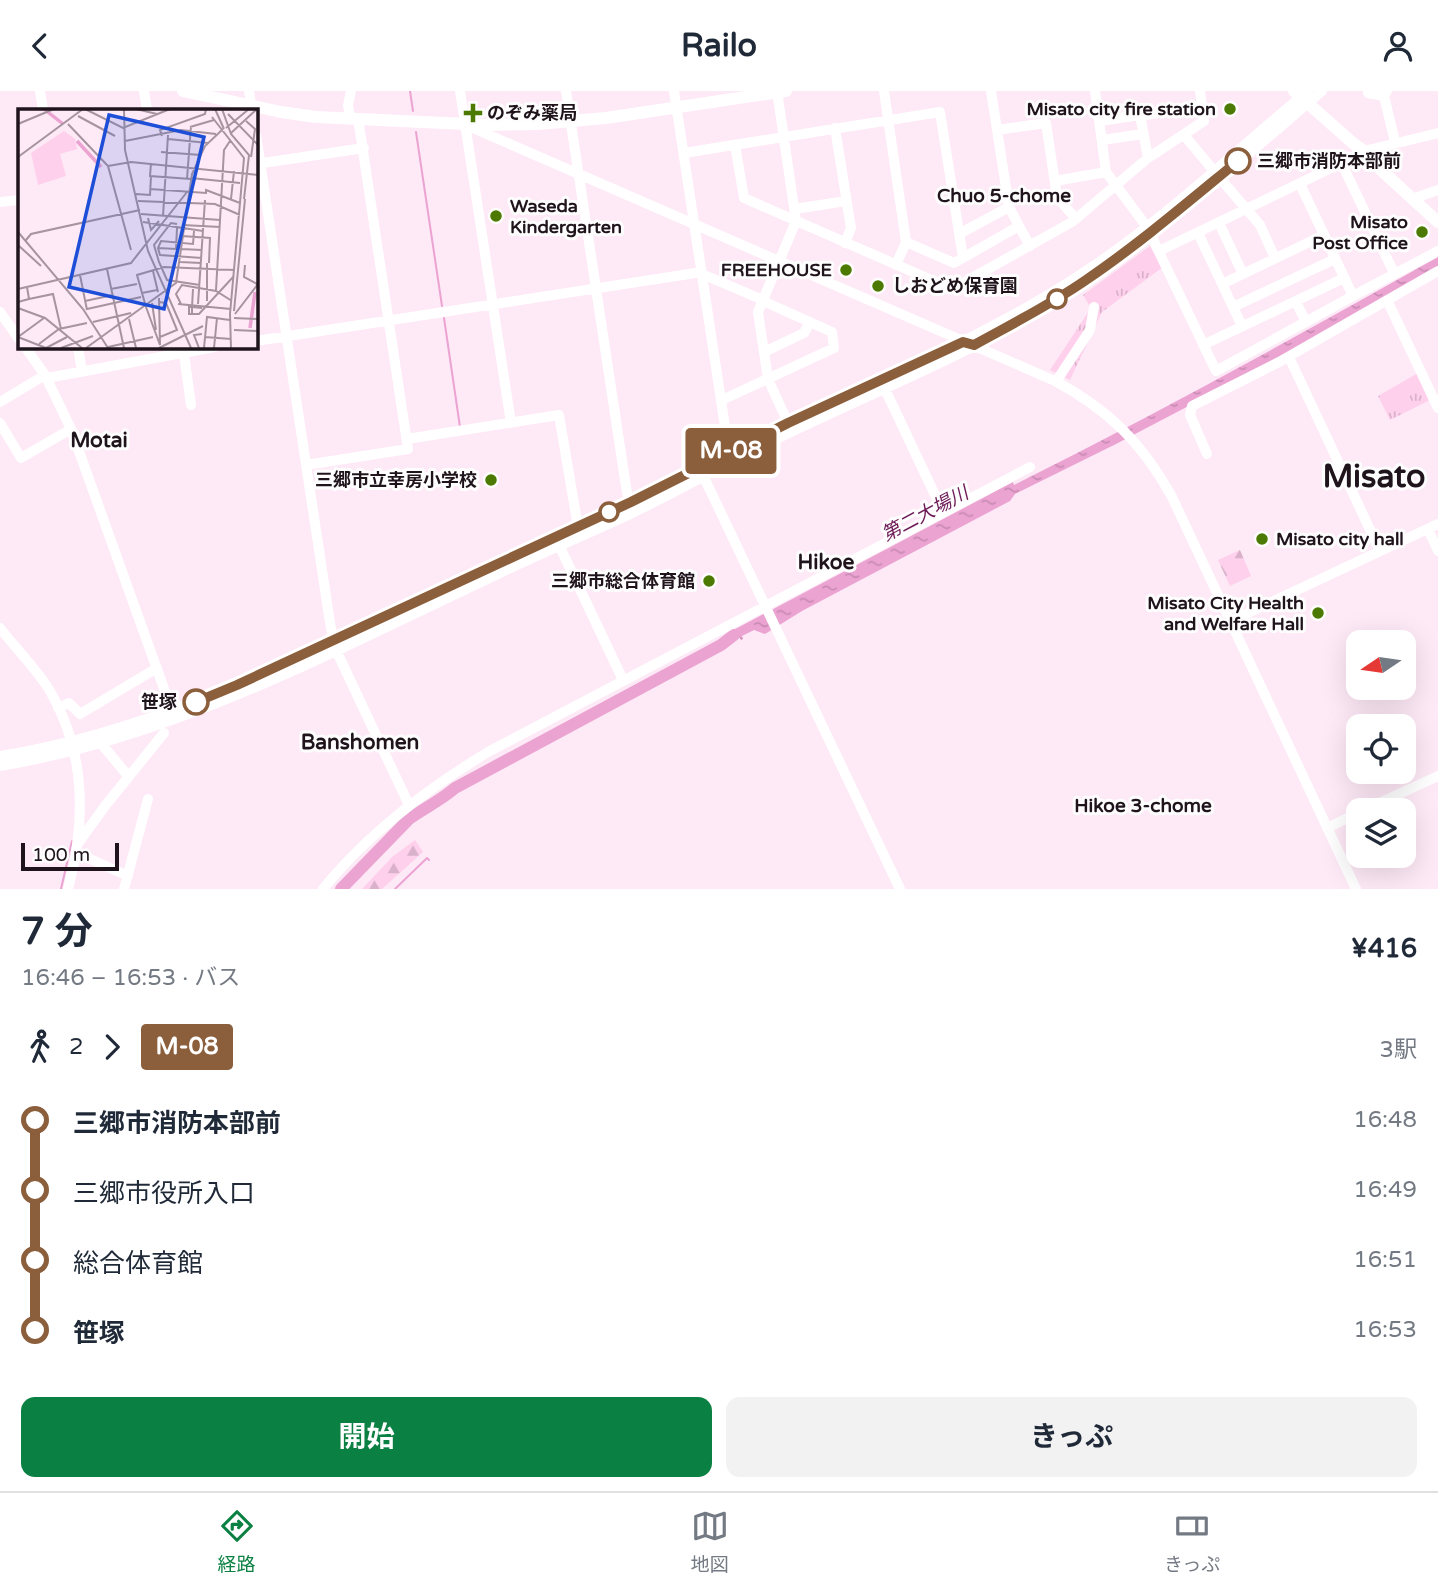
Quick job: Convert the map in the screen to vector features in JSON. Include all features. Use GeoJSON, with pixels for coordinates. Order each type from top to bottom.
{"type":"FeatureCollection","features":[{"type":"Feature","properties":{"kind":"main road"},"geometry":{"type":"LineString","coordinates":[[183,91],[252,108],[316,117],[466,125],[571,121],[677,108],[735,95],[780,91]]}},
{"type":"Feature","properties":{"kind":"main road"},"geometry":{"type":"LineString","coordinates":[[1303,95],[1438,222]]}},
{"type":"Feature","properties":{"kind":"street"},"geometry":{"type":"LineString","coordinates":[[40,91],[43,109]]}},
{"type":"Feature","properties":{"kind":"street"},"geometry":{"type":"LineString","coordinates":[[144,91],[147,109]]}},
{"type":"Feature","properties":{"kind":"street"},"geometry":{"type":"LineString","coordinates":[[249,91],[252,108]]}},
{"type":"Feature","properties":{"kind":"street"},"geometry":{"type":"LineString","coordinates":[[306,465],[408,449],[364,148],[348,105],[351,91]]}},
{"type":"Feature","properties":{"kind":"street"},"geometry":{"type":"LineString","coordinates":[[460,91],[511,423]]}},
{"type":"Feature","properties":{"kind":"street"},"geometry":{"type":"LineString","coordinates":[[566,91],[627,493],[631,502]]}},
{"type":"Feature","properties":{"kind":"street"},"geometry":{"type":"LineString","coordinates":[[674,91],[729,453]]}},
{"type":"Feature","properties":{"kind":"street"},"geometry":{"type":"LineString","coordinates":[[780,91],[796,222],[758,312],[768,379],[788,423]]}},
{"type":"Feature","properties":{"kind":"street"},"geometry":{"type":"LineString","coordinates":[[884,91],[906,241],[896,265]]}},
{"type":"Feature","properties":{"kind":"street"},"geometry":{"type":"LineString","coordinates":[[991,91],[1009,207],[1030,246]]}},
{"type":"Feature","properties":{"kind":"street"},"geometry":{"type":"LineString","coordinates":[[1095,91],[1106,172],[1159,251],[1216,371],[1438,251]]}},
{"type":"Feature","properties":{"kind":"street"},"geometry":{"type":"LineString","coordinates":[[735,145],[744,198],[952,289],[1076,219],[1148,158],[1205,121],[1200,91]]}},
{"type":"Feature","properties":{"kind":"street"},"geometry":{"type":"LineString","coordinates":[[0,756],[100,742],[165,723],[217,703],[578,527],[974,345],[1058,298],[1147,231],[1216,174],[1303,95],[1322,91]]}},
{"type":"Feature","properties":{"kind":"street"},"geometry":{"type":"LineString","coordinates":[[1369,91],[1386,93],[1395,142]]}},
{"type":"Feature","properties":{"kind":"street"},"geometry":{"type":"LineString","coordinates":[[1100,121],[1202,106]]}},
{"type":"Feature","properties":{"kind":"street"},"geometry":{"type":"LineString","coordinates":[[684,153],[940,112],[962,258]]}},
{"type":"Feature","properties":{"kind":"street"},"geometry":{"type":"LineString","coordinates":[[1140,116],[1148,158]]}},
{"type":"Feature","properties":{"kind":"street"},"geometry":{"type":"LineString","coordinates":[[997,130],[1046,123],[1057,197],[1076,219]]}},
{"type":"Feature","properties":{"kind":"street"},"geometry":{"type":"LineString","coordinates":[[466,125],[1061,384],[1088,400],[1116,422],[1139,446],[1172,497],[1356,889]]}},
{"type":"Feature","properties":{"kind":"street"},"geometry":{"type":"LineString","coordinates":[[835,128],[851,227],[845,243]]}},
{"type":"Feature","properties":{"kind":"street"},"geometry":{"type":"LineString","coordinates":[[1159,251],[1362,152],[1438,133]]}},
{"type":"Feature","properties":{"kind":"street"},"geometry":{"type":"LineString","coordinates":[[1102,140],[1143,134]]}},
{"type":"Feature","properties":{"kind":"street"},"geometry":{"type":"LineString","coordinates":[[1184,135],[1260,225],[1275,258]]}},
{"type":"Feature","properties":{"kind":"street"},"geometry":{"type":"LineString","coordinates":[[364,148],[258,164],[335,645],[409,805]]}},
{"type":"Feature","properties":{"kind":"street"},"geometry":{"type":"LineString","coordinates":[[1342,164],[1394,273]]}},
{"type":"Feature","properties":{"kind":"street"},"geometry":{"type":"LineString","coordinates":[[1055,181],[1106,172]]}},
{"type":"Feature","properties":{"kind":"street"},"geometry":{"type":"LineString","coordinates":[[1300,184],[1353,296]]}},
{"type":"Feature","properties":{"kind":"street"},"geometry":{"type":"LineString","coordinates":[[1412,199],[1438,190]]}},
{"type":"Feature","properties":{"kind":"street"},"geometry":{"type":"LineString","coordinates":[[0,202],[18,199]]}},
{"type":"Feature","properties":{"kind":"street"},"geometry":{"type":"LineString","coordinates":[[795,209],[846,201]]}},
{"type":"Feature","properties":{"kind":"street"},"geometry":{"type":"LineString","coordinates":[[959,234],[1009,207]]}},
{"type":"Feature","properties":{"kind":"street"},"geometry":{"type":"LineString","coordinates":[[1219,223],[1243,274]]}},
{"type":"Feature","properties":{"kind":"street"},"geometry":{"type":"LineString","coordinates":[[906,241],[954,263],[1019,226]]}},
{"type":"Feature","properties":{"kind":"street"},"geometry":{"type":"LineString","coordinates":[[0,766],[172,711],[335,645],[624,517],[729,453],[963,342],[1073,279],[1147,231]]}},
{"type":"Feature","properties":{"kind":"street"},"geometry":{"type":"LineString","coordinates":[[1198,233],[1242,326]]}},
{"type":"Feature","properties":{"kind":"street"},"geometry":{"type":"LineString","coordinates":[[1222,283],[1324,235]]}},
{"type":"Feature","properties":{"kind":"street"},"geometry":{"type":"LineString","coordinates":[[1233,307],[1335,259]]}},
{"type":"Feature","properties":{"kind":"street"},"geometry":{"type":"LineString","coordinates":[[1207,454],[1190,415],[1192,406],[1289,356],[1438,271]]}},
{"type":"Feature","properties":{"kind":"street"},"geometry":{"type":"LineString","coordinates":[[257,341],[702,273],[832,332],[834,348],[722,400]]}},
{"type":"Feature","properties":{"kind":"street"},"geometry":{"type":"LineString","coordinates":[[1203,345],[1344,278]]}},
{"type":"Feature","properties":{"kind":"street"},"geometry":{"type":"LineString","coordinates":[[1387,300],[1438,408]]}},
{"type":"Feature","properties":{"kind":"street"},"geometry":{"type":"LineString","coordinates":[[1296,302],[1306,322]]}},
{"type":"Feature","properties":{"kind":"street"},"geometry":{"type":"LineString","coordinates":[[1059,376],[1090,330],[1094,307]]}},
{"type":"Feature","properties":{"kind":"street"},"geometry":{"type":"LineString","coordinates":[[0,312],[18,338]]}},
{"type":"Feature","properties":{"kind":"street"},"geometry":{"type":"LineString","coordinates":[[764,352],[804,333],[810,322]]}},
{"type":"Feature","properties":{"kind":"street"},"geometry":{"type":"LineString","coordinates":[[26,348],[46,377],[71,429],[172,711]]}},
{"type":"Feature","properties":{"kind":"street"},"geometry":{"type":"LineString","coordinates":[[78,348],[82,372]]}},
{"type":"Feature","properties":{"kind":"street"},"geometry":{"type":"LineString","coordinates":[[0,402],[46,377],[82,372],[183,349],[191,405]]}},
{"type":"Feature","properties":{"kind":"street"},"geometry":{"type":"LineString","coordinates":[[1289,356],[1380,551]]}},
{"type":"Feature","properties":{"kind":"street"},"geometry":{"type":"LineString","coordinates":[[884,387],[943,512]]}},
{"type":"Feature","properties":{"kind":"street"},"geometry":{"type":"LineString","coordinates":[[407,439],[559,415],[578,527]]}},
{"type":"Feature","properties":{"kind":"street"},"geometry":{"type":"LineString","coordinates":[[0,423],[21,458],[71,429]]}},
{"type":"Feature","properties":{"kind":"street"},"geometry":{"type":"LineString","coordinates":[[323,889],[358,851],[409,805],[488,753],[623,680],[767,609],[1030,467]]}},
{"type":"Feature","properties":{"kind":"street"},"geometry":{"type":"LineString","coordinates":[[701,472],[900,889]]}},
{"type":"Feature","properties":{"kind":"street"},"geometry":{"type":"LineString","coordinates":[[1231,621],[1438,524]]}},
{"type":"Feature","properties":{"kind":"street"},"geometry":{"type":"LineString","coordinates":[[1427,529],[1438,551]]}},
{"type":"Feature","properties":{"kind":"street"},"geometry":{"type":"LineString","coordinates":[[559,545],[623,680]]}},
{"type":"Feature","properties":{"kind":"street"},"geometry":{"type":"LineString","coordinates":[[0,628],[35,670],[58,708],[71,745],[80,790],[78,848],[68,889]]}},
{"type":"Feature","properties":{"kind":"street"},"geometry":{"type":"LineString","coordinates":[[58,708],[69,703],[80,714],[157,669]]}},
{"type":"Feature","properties":{"kind":"street"},"geometry":{"type":"LineString","coordinates":[[78,848],[127,774],[164,733]]}},
{"type":"Feature","properties":{"kind":"street"},"geometry":{"type":"LineString","coordinates":[[100,742],[127,774]]}},
{"type":"Feature","properties":{"kind":"street"},"geometry":{"type":"LineString","coordinates":[[1390,798],[1438,776]]}},
{"type":"Feature","properties":{"kind":"street"},"geometry":{"type":"LineString","coordinates":[[124,889],[148,799]]}},
{"type":"Feature","properties":{"kind":"street"},"geometry":{"type":"LineString","coordinates":[[1327,828],[1346,819]]}},
{"type":"Feature","properties":{"kind":"street"},"geometry":{"type":"LineString","coordinates":[[78,848],[128,876]]}},
{"type":"Feature","properties":{"kind":"green space"},"geometry":{"type":"Polygon","coordinates":[[[1150,246],[1163,267],[1102,312],[1070,380],[1050,370],[1091,308],[1083,295],[1150,246]]]}},
{"type":"Feature","properties":{"kind":"green space"},"geometry":{"type":"Polygon","coordinates":[[[1418,373],[1430,400],[1390,420],[1378,396],[1418,373]]]}},
{"type":"Feature","properties":{"kind":"green space"},"geometry":{"type":"Polygon","coordinates":[[[1240,550],[1251,576],[1230,586],[1218,560],[1240,550]]]}},
{"type":"Feature","properties":{"kind":"green space"},"geometry":{"type":"Polygon","coordinates":[[[415,840],[423,852],[382,889],[362,889],[392,857],[415,840]]]}},
{"type":"Feature","properties":{"kind":"water"},"geometry":{"type":"Polygon","coordinates":[[[1438,257],[1438,268],[1309,343],[1015,494],[1010,501],[802,611],[765,634],[754,630],[742,636],[741,640],[739,637],[725,645],[721,642],[726,634],[1013,482],[1014,485],[1175,402],[1438,257]]]}},
{"type":"Feature","properties":{"kind":"waterway"},"geometry":{"type":"LineString","coordinates":[[410,91],[413,111]]}},
{"type":"Feature","properties":{"kind":"waterway"},"geometry":{"type":"LineString","coordinates":[[416,132],[442,306]]}},
{"type":"Feature","properties":{"kind":"waterway"},"geometry":{"type":"LineString","coordinates":[[444,318],[460,427]]}},
{"type":"Feature","properties":{"kind":"waterway","name":"第二大場川"},"geometry":{"type":"LineString","coordinates":[[341,889],[409,819],[455,788],[721,645],[734,635]]}},
{"type":"Feature","properties":{"kind":"waterway"},"geometry":{"type":"LineString","coordinates":[[61,889],[72,841]]}},
{"type":"Feature","properties":{"kind":"waterway"},"geometry":{"type":"LineString","coordinates":[[395,889],[427,858],[429,860]]}},
{"type":"Feature","properties":{"kind":"bus line","name":"M-08"},"geometry":{"type":"LineString","coordinates":[[196,702],[631,502],[788,423],[963,342],[974,345],[1010,327],[1087,280],[1148,235],[1238,161]]}},
{"type":"Feature","properties":{"kind":"place","name":"Misato city fire station"},"geometry":{"type":"Point","coordinates":[1230,109]}},
{"type":"Feature","properties":{"kind":"place","name":"のぞみ薬局"},"geometry":{"type":"Point","coordinates":[473,113]}},
{"type":"Feature","properties":{"kind":"place","name":"三郷市消防本部前"},"geometry":{"type":"Point","coordinates":[1238,161]}},
{"type":"Feature","properties":{"kind":"place","name":"Waseda Kindergarten"},"geometry":{"type":"Point","coordinates":[496,216]}},
{"type":"Feature","properties":{"kind":"place","name":"Misato Post Office"},"geometry":{"type":"Point","coordinates":[1422,232]}},
{"type":"Feature","properties":{"kind":"place","name":"FREEHOUSE"},"geometry":{"type":"Point","coordinates":[846,270]}},
{"type":"Feature","properties":{"kind":"place","name":"しおどめ保育園"},"geometry":{"type":"Point","coordinates":[878,286]}},
{"type":"Feature","properties":{"kind":"place","name":"三郷市立幸房小学校"},"geometry":{"type":"Point","coordinates":[491,480]}},
{"type":"Feature","properties":{"kind":"place","name":"Misato city hall"},"geometry":{"type":"Point","coordinates":[1262,539]}},
{"type":"Feature","properties":{"kind":"place","name":"三郷市総合体育館"},"geometry":{"type":"Point","coordinates":[709,581]}},
{"type":"Feature","properties":{"kind":"place","name":"Misato City Health and Welfare Hall"},"geometry":{"type":"Point","coordinates":[1318,613]}},
{"type":"Feature","properties":{"kind":"place","name":"笹塚"},"geometry":{"type":"Point","coordinates":[196,702]}},
{"type":"Feature","properties":{"kind":"district","name":"Chuo 5-chome"},"geometry":{"type":"Point","coordinates":[1004,196]}},
{"type":"Feature","properties":{"kind":"district","name":"Motai"},"geometry":{"type":"Point","coordinates":[99,440]}},
{"type":"Feature","properties":{"kind":"district","name":"Misato"},"geometry":{"type":"Point","coordinates":[1374,477]}},
{"type":"Feature","properties":{"kind":"district","name":"Hikoe"},"geometry":{"type":"Point","coordinates":[826,562]}},
{"type":"Feature","properties":{"kind":"district","name":"Banshomen"},"geometry":{"type":"Point","coordinates":[360,742]}},
{"type":"Feature","properties":{"kind":"district","name":"Hikoe 3-chome"},"geometry":{"type":"Point","coordinates":[1143,806]}}]}
